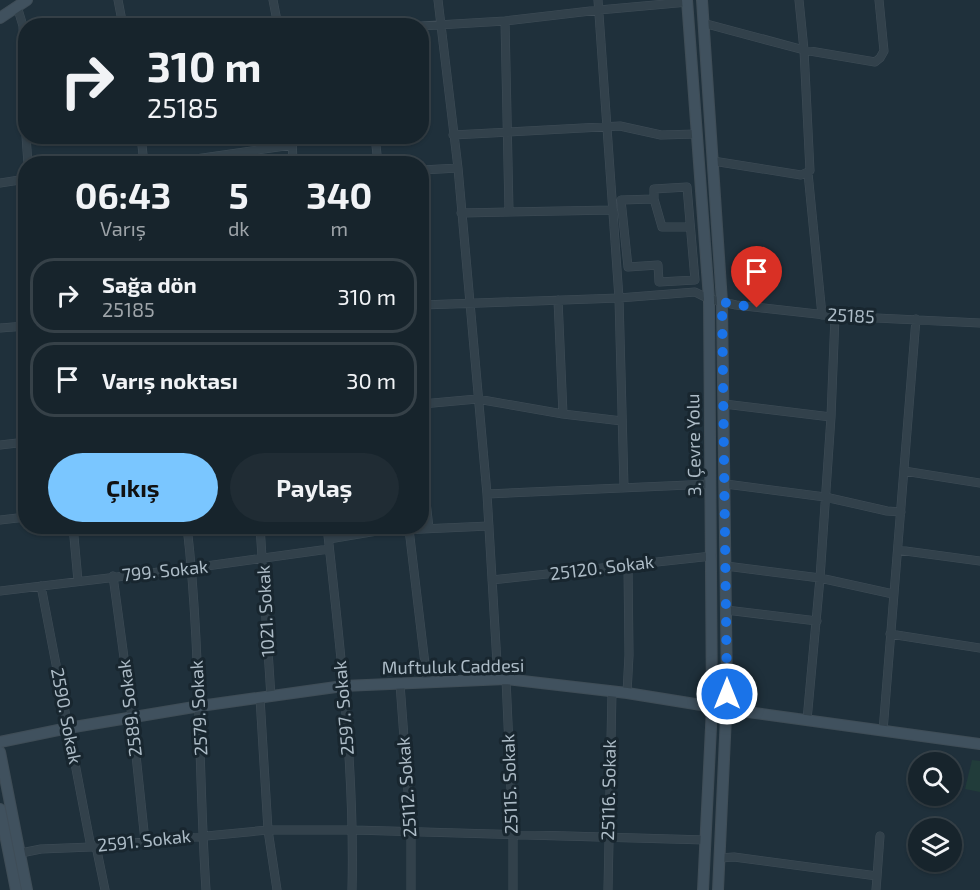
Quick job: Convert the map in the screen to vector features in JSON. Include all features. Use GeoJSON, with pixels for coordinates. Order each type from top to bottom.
{"type":"FeatureCollection","features":[{"type":"Feature","properties":{"kind":"main road","name":"3. Çevre Yolu"},"geometry":{"type":"LineString","coordinates":[[702,0],[722,302],[726,484],[726,709],[718,890]]}},
{"type":"Feature","properties":{"kind":"main road","name":"3. Çevre Yolu"},"geometry":{"type":"LineString","coordinates":[[687,1],[709,298],[712,707],[704,890]]}},
{"type":"Feature","properties":{"kind":"main road"},"geometry":{"type":"LineString","coordinates":[[0,18],[22,3]]}},
{"type":"Feature","properties":{"kind":"main road","name":"Muftuluk Caddesi"},"geometry":{"type":"LineString","coordinates":[[0,742],[132,717],[343,686],[502,679],[627,693],[980,744]]}},
{"type":"Feature","properties":{"kind":"main road"},"geometry":{"type":"LineString","coordinates":[[0,752],[27,890]]}},
{"type":"Feature","properties":{"kind":"main road"},"geometry":{"type":"LineString","coordinates":[[0,809],[2,832],[16,890]]}},
{"type":"Feature","properties":{"kind":"street"},"geometry":{"type":"LineString","coordinates":[[118,0],[121,18]]}},
{"type":"Feature","properties":{"kind":"street"},"geometry":{"type":"LineString","coordinates":[[273,0],[276,18]]}},
{"type":"Feature","properties":{"kind":"street","name":"25115. Sokak"},"geometry":{"type":"LineString","coordinates":[[438,0],[458,168],[460,213],[487,494],[513,835],[513,890]]}},
{"type":"Feature","properties":{"kind":"street"},"geometry":{"type":"LineString","coordinates":[[598,0],[619,297],[624,487]]}},
{"type":"Feature","properties":{"kind":"street"},"geometry":{"type":"LineString","coordinates":[[799,0],[811,168],[808,173],[822,315]]}},
{"type":"Feature","properties":{"kind":"street"},"geometry":{"type":"LineString","coordinates":[[703,23],[804,50],[875,62],[884,51],[879,0]]}},
{"type":"Feature","properties":{"kind":"street"},"geometry":{"type":"LineString","coordinates":[[429,25],[505,21],[687,1]]}},
{"type":"Feature","properties":{"kind":"street"},"geometry":{"type":"LineString","coordinates":[[22,3],[23,18]]}},
{"type":"Feature","properties":{"kind":"street"},"geometry":{"type":"LineString","coordinates":[[505,21],[509,211]]}},
{"type":"Feature","properties":{"kind":"street"},"geometry":{"type":"LineString","coordinates":[[453,135],[607,126],[628,127],[661,135],[697,134]]}},
{"type":"Feature","properties":{"kind":"street"},"geometry":{"type":"LineString","coordinates":[[233,156],[280,144]]}},
{"type":"Feature","properties":{"kind":"street"},"geometry":{"type":"LineString","coordinates":[[713,161],[801,175],[808,173]]}},
{"type":"Feature","properties":{"kind":"street"},"geometry":{"type":"LineString","coordinates":[[429,170],[458,168]]}},
{"type":"Feature","properties":{"kind":"street"},"geometry":{"type":"LineString","coordinates":[[0,183],[18,180]]}},
{"type":"Feature","properties":{"kind":"street"},"geometry":{"type":"LineString","coordinates":[[654,200],[621,200],[628,267],[658,265],[659,282],[694,280],[687,187],[654,189],[654,200],[662,227],[690,227]]}},
{"type":"Feature","properties":{"kind":"street"},"geometry":{"type":"LineString","coordinates":[[460,213],[612,210]]}},
{"type":"Feature","properties":{"kind":"street"},"geometry":{"type":"LineString","coordinates":[[615,246],[625,245]]}},
{"type":"Feature","properties":{"kind":"street","name":"25185"},"geometry":{"type":"LineString","coordinates":[[429,305],[694,292],[736,305],[822,315],[980,323]]}},
{"type":"Feature","properties":{"kind":"street"},"geometry":{"type":"LineString","coordinates":[[558,300],[563,414]]}},
{"type":"Feature","properties":{"kind":"street"},"geometry":{"type":"LineString","coordinates":[[807,720],[820,578],[835,316]]}},
{"type":"Feature","properties":{"kind":"street"},"geometry":{"type":"LineString","coordinates":[[883,731],[916,319]]}},
{"type":"Feature","properties":{"kind":"street"},"geometry":{"type":"LineString","coordinates":[[0,328],[18,327]]}},
{"type":"Feature","properties":{"kind":"street"},"geometry":{"type":"LineString","coordinates":[[429,403],[477,399],[563,414],[622,421]]}},
{"type":"Feature","properties":{"kind":"street"},"geometry":{"type":"LineString","coordinates":[[724,404],[831,417]]}},
{"type":"Feature","properties":{"kind":"street"},"geometry":{"type":"LineString","coordinates":[[0,445],[18,443]]}},
{"type":"Feature","properties":{"kind":"street"},"geometry":{"type":"LineString","coordinates":[[904,471],[980,483]]}},
{"type":"Feature","properties":{"kind":"street"},"geometry":{"type":"LineString","coordinates":[[487,494],[711,484]]}},
{"type":"Feature","properties":{"kind":"street"},"geometry":{"type":"LineString","coordinates":[[726,484],[825,497],[901,512]]}},
{"type":"Feature","properties":{"kind":"street"},"geometry":{"type":"LineString","coordinates":[[0,520],[18,519]]}},
{"type":"Feature","properties":{"kind":"street"},"geometry":{"type":"LineString","coordinates":[[429,528],[489,526]]}},
{"type":"Feature","properties":{"kind":"street"},"geometry":{"type":"LineString","coordinates":[[74,534],[78,581]]}},
{"type":"Feature","properties":{"kind":"street","name":"2579. Sokak"},"geometry":{"type":"LineString","coordinates":[[188,534],[200,706],[206,890]]}},
{"type":"Feature","properties":{"kind":"street","name":"1021. Sokak"},"geometry":{"type":"LineString","coordinates":[[261,534],[268,830],[276,890]]}},
{"type":"Feature","properties":{"kind":"street","name":"2597. Sokak"},"geometry":{"type":"LineString","coordinates":[[328,534],[343,686],[354,830],[352,890]]}},
{"type":"Feature","properties":{"kind":"street"},"geometry":{"type":"LineString","coordinates":[[328,539],[359,534]]}},
{"type":"Feature","properties":{"kind":"street"},"geometry":{"type":"LineString","coordinates":[[410,534],[427,681]]}},
{"type":"Feature","properties":{"kind":"street","name":"799. Sokak"},"geometry":{"type":"LineString","coordinates":[[0,591],[329,549]]}},
{"type":"Feature","properties":{"kind":"street"},"geometry":{"type":"LineString","coordinates":[[898,550],[980,561]]}},
{"type":"Feature","properties":{"kind":"street","name":"25120. Sokak"},"geometry":{"type":"LineString","coordinates":[[492,580],[712,556]]}},
{"type":"Feature","properties":{"kind":"street"},"geometry":{"type":"LineString","coordinates":[[627,693],[628,565]]}},
{"type":"Feature","properties":{"kind":"street"},"geometry":{"type":"LineString","coordinates":[[726,566],[820,578],[893,594]]}},
{"type":"Feature","properties":{"kind":"street","name":"2589. Sokak"},"geometry":{"type":"LineString","coordinates":[[113,576],[132,717],[145,841]]}},
{"type":"Feature","properties":{"kind":"street","name":"2590. Sokak"},"geometry":{"type":"LineString","coordinates":[[41,586],[68,728],[93,846],[105,890]]}},
{"type":"Feature","properties":{"kind":"street"},"geometry":{"type":"LineString","coordinates":[[726,610],[817,621]]}},
{"type":"Feature","properties":{"kind":"street"},"geometry":{"type":"LineString","coordinates":[[890,634],[980,648]]}},
{"type":"Feature","properties":{"kind":"street","name":"25112. Sokak"},"geometry":{"type":"LineString","coordinates":[[400,684],[411,832],[411,890]]}},
{"type":"Feature","properties":{"kind":"street","name":"25116. Sokak"},"geometry":{"type":"LineString","coordinates":[[608,890],[612,691]]}},
{"type":"Feature","properties":{"kind":"street","name":"2591. Sokak"},"geometry":{"type":"LineString","coordinates":[[21,854],[41,849],[268,830],[354,830],[706,840]]}},
{"type":"Feature","properties":{"kind":"street"},"geometry":{"type":"LineString","coordinates":[[876,890],[880,836]]}},
{"type":"Feature","properties":{"kind":"street"},"geometry":{"type":"LineString","coordinates":[[720,858],[734,857],[877,876]]}},
{"type":"Feature","properties":{"kind":"green space"},"geometry":{"type":"Polygon","coordinates":[[[972,760],[980,761],[980,792],[965,789],[972,760]]]}},
{"type":"Feature","properties":{"kind":"route"},"geometry":{"type":"LineString","coordinates":[[727,694],[722,302],[757,308]]}}]}
